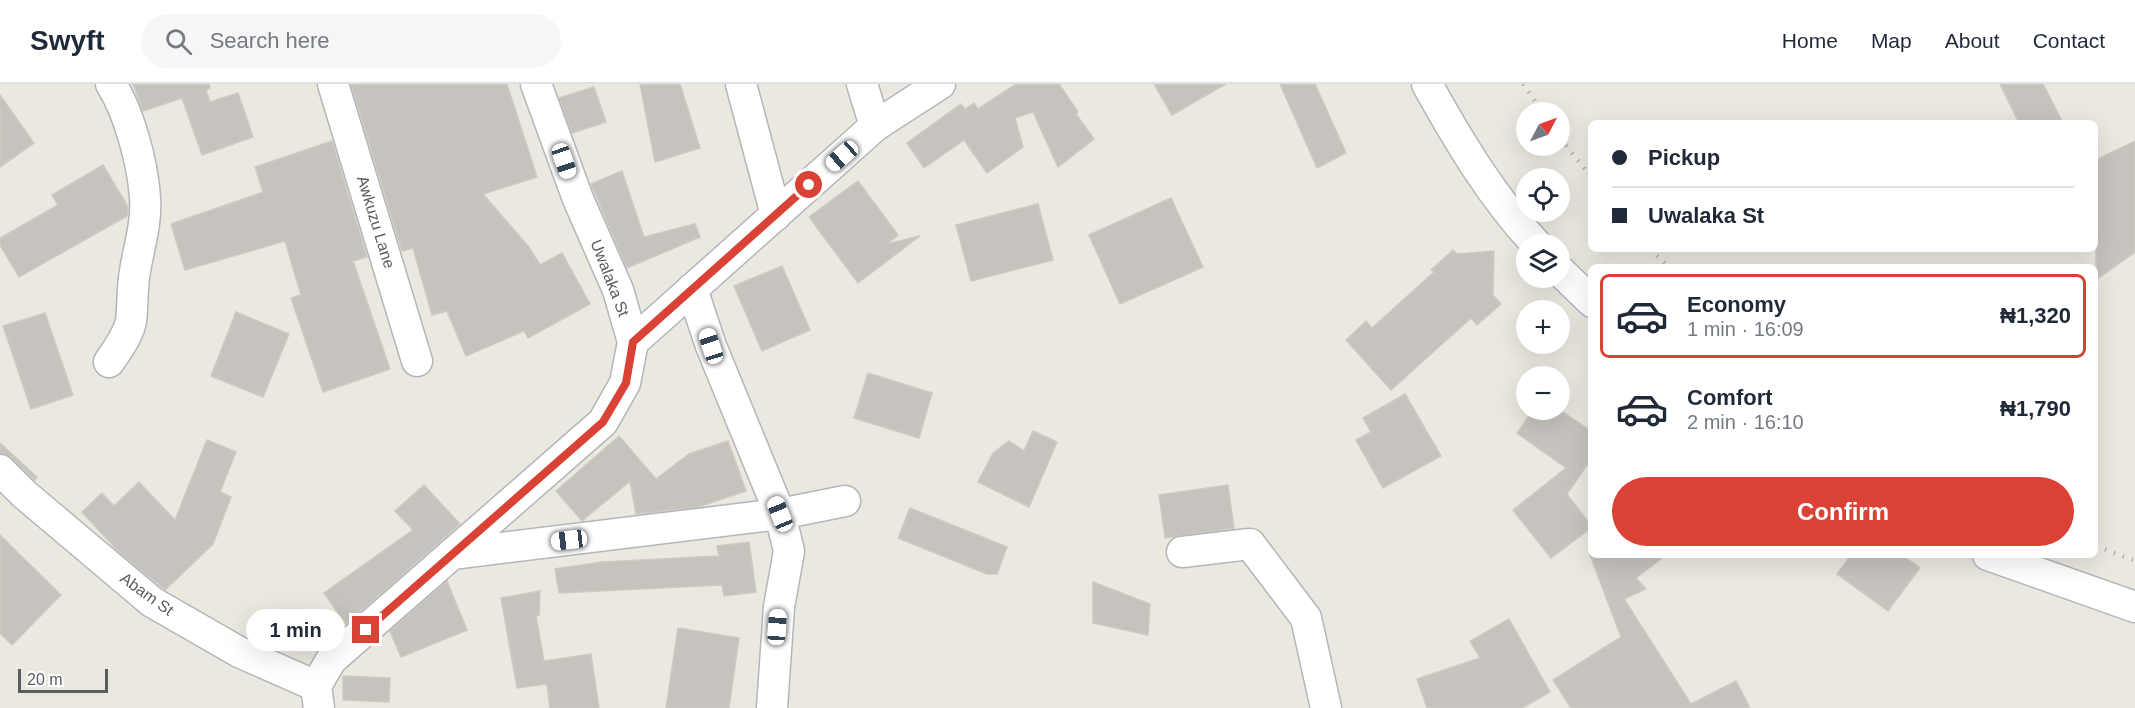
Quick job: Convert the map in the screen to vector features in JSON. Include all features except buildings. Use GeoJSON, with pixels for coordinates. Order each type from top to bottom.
{"type":"FeatureCollection","features":[{"type":"Feature","properties":{"kind":"street"},"geometry":{"type":"LineString","coordinates":[[109,362],[122,342],[130,322],[145,199],[139,159],[118,96],[111,84]]}},
{"type":"Feature","properties":{"kind":"street","name":"Awkuzu Lane"},"geometry":{"type":"LineString","coordinates":[[333,84],[417,361]]}},
{"type":"Feature","properties":{"kind":"street","name":"Uwalaka St"},"geometry":{"type":"LineString","coordinates":[[317,697],[331,660],[603,422],[626,383],[633,342],[618,290],[578,200],[536,84]]}},
{"type":"Feature","properties":{"kind":"street"},"geometry":{"type":"LineString","coordinates":[[741,84],[776,215]]}},
{"type":"Feature","properties":{"kind":"street"},"geometry":{"type":"LineString","coordinates":[[862,84],[875,126]]}},
{"type":"Feature","properties":{"kind":"street"},"geometry":{"type":"LineString","coordinates":[[633,342],[875,126],[940,84]]}},
{"type":"Feature","properties":{"kind":"street"},"geometry":{"type":"LineString","coordinates":[[1427,84],[1450,125],[1513,220],[1526,234]]}},
{"type":"Feature","properties":{"kind":"street"},"geometry":{"type":"LineString","coordinates":[[1570,281],[1588,298]]}},
{"type":"Feature","properties":{"kind":"street"},"geometry":{"type":"LineString","coordinates":[[692,289],[711,346],[780,514],[789,550],[779,607],[772,708]]}},
{"type":"Feature","properties":{"kind":"street","name":"Abam St"},"geometry":{"type":"LineString","coordinates":[[0,470],[24,494],[152,602],[317,697]]}},
{"type":"Feature","properties":{"kind":"street"},"geometry":{"type":"LineString","coordinates":[[452,554],[780,514],[845,501]]}},
{"type":"Feature","properties":{"kind":"street"},"geometry":{"type":"LineString","coordinates":[[1182,552],[1250,544],[1306,618],[1326,708]]}},
{"type":"Feature","properties":{"kind":"street"},"geometry":{"type":"LineString","coordinates":[[1996,558],[2135,607]]}},
{"type":"Feature","properties":{"kind":"railway"},"geometry":{"type":"LineString","coordinates":[[1523,84],[1536,102]]}},
{"type":"Feature","properties":{"kind":"railway"},"geometry":{"type":"LineString","coordinates":[[1570,150],[1588,173]]}},
{"type":"Feature","properties":{"kind":"railway"},"geometry":{"type":"LineString","coordinates":[[1653,252],[1666,264]]}},
{"type":"Feature","properties":{"kind":"railway"},"geometry":{"type":"LineString","coordinates":[[2098,547],[2135,561]]}},
{"type":"Feature","properties":{"kind":"route"},"geometry":{"type":"LineString","coordinates":[[366,630],[603,422],[626,383],[633,342],[809,185]]}}]}
